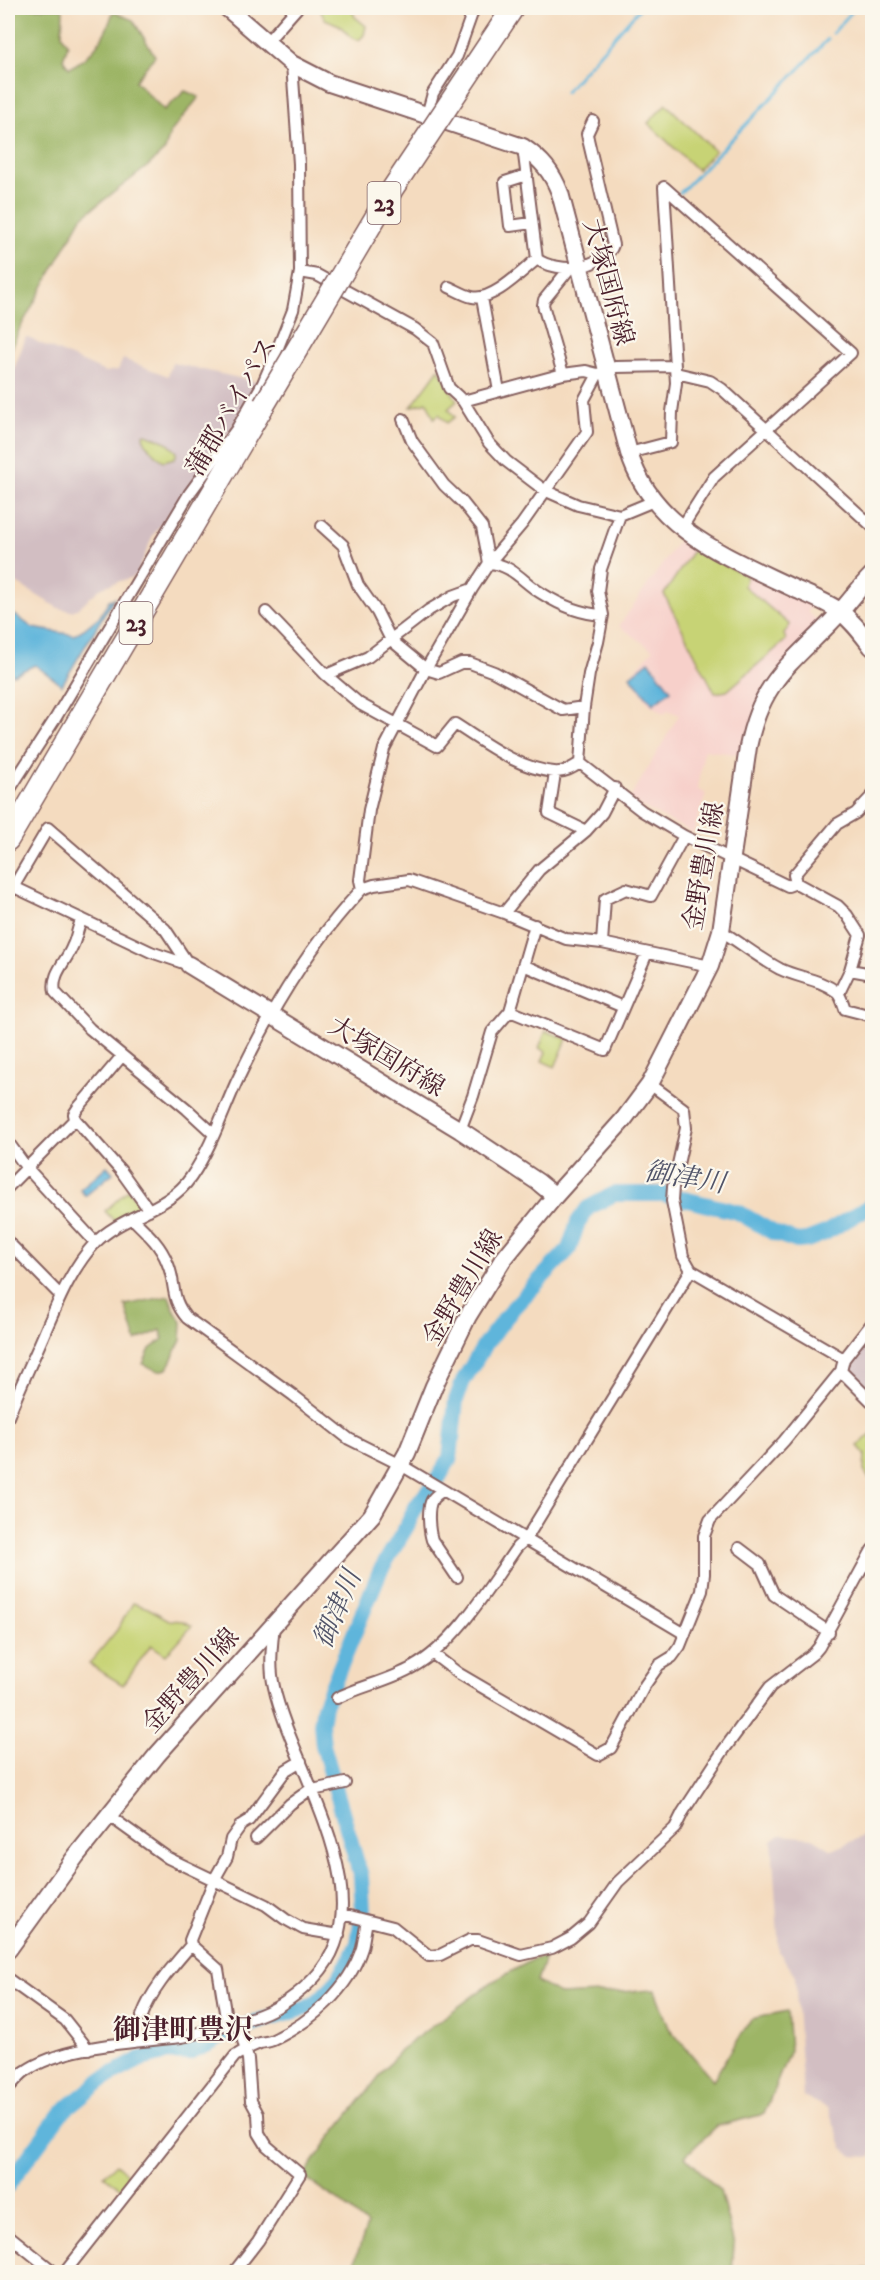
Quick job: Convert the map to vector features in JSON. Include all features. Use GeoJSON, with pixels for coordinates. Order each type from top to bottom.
{"type":"FeatureCollection","features":[{"type":"Feature","properties":{"kind":"highway","name":"蒲郡バイパス"},"geometry":{"type":"LineString","coordinates":[[8,840],[352,244],[421,135],[507,8]]}},
{"type":"Feature","properties":{"kind":"highway","name":"蒲郡バイパス"},"geometry":{"type":"LineString","coordinates":[[8,826],[398,180],[513,8]]}},
{"type":"Feature","properties":{"kind":"main road","name":"大塚国府線"},"geometry":{"type":"LineString","coordinates":[[227,8],[292,64],[329,83],[523,147],[539,158],[555,179],[574,268],[602,372],[639,479],[654,501],[681,529],[736,560],[840,611],[873,647]]}},
{"type":"Feature","properties":{"kind":"main road","name":"金野豊川線"},"geometry":{"type":"LineString","coordinates":[[8,1950],[108,1815],[157,1755],[372,1515],[407,1469],[434,1386],[468,1316],[502,1261],[555,1196],[624,1119],[650,1084],[710,966],[721,931],[748,747],[761,702],[775,679],[873,575]]}},
{"type":"Feature","properties":{"kind":"main road","name":"大塚国府線"},"geometry":{"type":"LineString","coordinates":[[189,964],[460,1130],[555,1196]]}},
{"type":"Feature","properties":{"kind":"street"},"geometry":{"type":"LineString","coordinates":[[266,43],[297,8]]}},
{"type":"Feature","properties":{"kind":"street"},"geometry":{"type":"LineString","coordinates":[[427,115],[433,93],[457,56],[474,8]]}},
{"type":"Feature","properties":{"kind":"street"},"geometry":{"type":"LineString","coordinates":[[8,792],[54,720],[189,494],[236,430],[258,392],[293,310],[300,272],[299,164],[292,64]]}},
{"type":"Feature","properties":{"kind":"street"},"geometry":{"type":"LineString","coordinates":[[563,374],[543,305],[544,300],[574,268],[609,254],[613,245],[587,134],[593,121]]}},
{"type":"Feature","properties":{"kind":"street"},"geometry":{"type":"LineString","coordinates":[[523,147],[537,259],[542,263],[574,268]]}},
{"type":"Feature","properties":{"kind":"street"},"geometry":{"type":"LineString","coordinates":[[527,175],[505,182],[510,226],[532,223]]}},
{"type":"Feature","properties":{"kind":"street"},"geometry":{"type":"LineString","coordinates":[[629,453],[671,442],[675,370],[674,325],[664,187],[851,353],[714,477],[681,529]]}},
{"type":"Feature","properties":{"kind":"street"},"geometry":{"type":"LineString","coordinates":[[449,286],[470,297],[482,298],[499,289],[537,259]]}},
{"type":"Feature","properties":{"kind":"street"},"geometry":{"type":"LineString","coordinates":[[300,272],[316,275],[326,280],[415,329],[433,343],[449,388],[463,401],[489,443],[506,461],[544,490],[578,505],[620,515],[654,501]]}},
{"type":"Feature","properties":{"kind":"street"},"geometry":{"type":"LineString","coordinates":[[482,298],[499,391]]}},
{"type":"Feature","properties":{"kind":"street"},"geometry":{"type":"LineString","coordinates":[[463,401],[563,374],[586,371],[602,372],[615,367],[675,370],[710,381],[722,389],[873,526]]}},
{"type":"Feature","properties":{"kind":"street"},"geometry":{"type":"LineString","coordinates":[[362,889],[360,880],[374,786],[384,749],[472,589],[489,563],[522,524],[587,432],[584,400],[602,372]]}},
{"type":"Feature","properties":{"kind":"street"},"geometry":{"type":"LineString","coordinates":[[403,419],[412,441],[444,485],[464,503],[482,527],[489,563]]}},
{"type":"Feature","properties":{"kind":"street"},"geometry":{"type":"LineString","coordinates":[[580,763],[589,674],[603,615],[598,591],[601,569],[620,515]]}},
{"type":"Feature","properties":{"kind":"street"},"geometry":{"type":"LineString","coordinates":[[322,526],[343,545],[358,585],[377,612],[391,640],[426,669],[439,672],[461,663],[470,663],[494,672],[563,710],[584,707]]}},
{"type":"Feature","properties":{"kind":"street"},"geometry":{"type":"LineString","coordinates":[[489,563],[501,563],[540,592],[565,606],[588,614],[603,615]]}},
{"type":"Feature","properties":{"kind":"street"},"geometry":{"type":"LineString","coordinates":[[326,675],[368,657],[429,610],[453,596],[472,589]]}},
{"type":"Feature","properties":{"kind":"street"},"geometry":{"type":"LineString","coordinates":[[266,612],[326,675],[360,704],[437,746],[456,724],[504,756],[555,772],[568,770],[580,763]]}},
{"type":"Feature","properties":{"kind":"street"},"geometry":{"type":"LineString","coordinates":[[580,763],[592,774],[615,788],[627,802],[684,836],[788,885],[796,883],[838,906],[860,935],[850,970],[839,993]]}},
{"type":"Feature","properties":{"kind":"street"},"geometry":{"type":"LineString","coordinates":[[555,772],[549,813],[586,831]]}},
{"type":"Feature","properties":{"kind":"street"},"geometry":{"type":"LineString","coordinates":[[504,913],[539,870],[586,831],[602,813],[615,788]]}},
{"type":"Feature","properties":{"kind":"street"},"geometry":{"type":"LineString","coordinates":[[796,883],[794,875],[837,824],[856,813],[873,796]]}},
{"type":"Feature","properties":{"kind":"street"},"geometry":{"type":"LineString","coordinates":[[48,828],[165,929],[189,964],[151,952],[82,919],[11,891],[48,828]]}},
{"type":"Feature","properties":{"kind":"street"},"geometry":{"type":"LineString","coordinates":[[602,943],[605,899],[626,889],[651,896],[684,836]]}},
{"type":"Feature","properties":{"kind":"street"},"geometry":{"type":"LineString","coordinates":[[8,1417],[75,1268],[96,1242],[112,1229],[165,1202],[185,1185],[214,1134],[236,1083],[271,1015],[317,944],[362,889],[409,880],[504,913],[566,939],[602,943],[710,966]]}},
{"type":"Feature","properties":{"kind":"street"},"geometry":{"type":"LineString","coordinates":[[82,919],[73,945],[55,976],[54,992],[90,1029],[214,1134]]}},
{"type":"Feature","properties":{"kind":"street"},"geometry":{"type":"LineString","coordinates":[[460,1130],[473,1096],[492,1032],[510,1011],[535,925]]}},
{"type":"Feature","properties":{"kind":"street"},"geometry":{"type":"LineString","coordinates":[[721,931],[757,956],[783,970],[815,980],[839,993],[845,1009],[873,1016]]}},
{"type":"Feature","properties":{"kind":"street"},"geometry":{"type":"LineString","coordinates":[[510,1011],[605,1050],[646,953]]}},
{"type":"Feature","properties":{"kind":"street"},"geometry":{"type":"LineString","coordinates":[[523,965],[623,1007]]}},
{"type":"Feature","properties":{"kind":"street"},"geometry":{"type":"LineString","coordinates":[[850,970],[873,974]]}},
{"type":"Feature","properties":{"kind":"street"},"geometry":{"type":"LineString","coordinates":[[122,1056],[74,1114],[75,1119],[121,1171],[149,1210]]}},
{"type":"Feature","properties":{"kind":"street"},"geometry":{"type":"LineString","coordinates":[[650,1084],[684,1109],[686,1128],[673,1186],[672,1201],[683,1256],[692,1270],[844,1359]]}},
{"type":"Feature","properties":{"kind":"street"},"geometry":{"type":"LineString","coordinates":[[8,1187],[75,1119]]}},
{"type":"Feature","properties":{"kind":"street"},"geometry":{"type":"LineString","coordinates":[[8,1142],[26,1167],[96,1242]]}},
{"type":"Feature","properties":{"kind":"street"},"geometry":{"type":"LineString","coordinates":[[132,1218],[158,1244],[168,1264],[179,1308],[187,1318],[349,1439],[440,1488],[685,1634]]}},
{"type":"Feature","properties":{"kind":"street"},"geometry":{"type":"LineString","coordinates":[[8,1242],[61,1296]]}},
{"type":"Feature","properties":{"kind":"street"},"geometry":{"type":"LineString","coordinates":[[337,1698],[390,1679],[414,1667],[433,1654],[470,1614],[517,1547],[526,1539],[692,1270]]}},
{"type":"Feature","properties":{"kind":"street"},"geometry":{"type":"LineString","coordinates":[[433,1654],[458,1672],[598,1755],[611,1748],[645,1685],[659,1665],[672,1657],[680,1646],[702,1591],[704,1536],[710,1520],[784,1441],[841,1371],[844,1359],[873,1323]]}},
{"type":"Feature","properties":{"kind":"street"},"geometry":{"type":"LineString","coordinates":[[841,1371],[873,1402]]}},
{"type":"Feature","properties":{"kind":"street"},"geometry":{"type":"LineString","coordinates":[[440,1488],[430,1505],[430,1532],[432,1539],[458,1577]]}},
{"type":"Feature","properties":{"kind":"street"},"geometry":{"type":"LineString","coordinates":[[739,1548],[760,1564],[774,1595],[829,1632]]}},
{"type":"Feature","properties":{"kind":"street"},"geometry":{"type":"LineString","coordinates":[[345,1915],[399,1930],[429,1956],[440,1955],[470,1940],[478,1940],[521,1955],[552,1948],[571,1938],[589,1923],[618,1882],[675,1828],[723,1751],[770,1687],[814,1653],[829,1632],[873,1550]]}},
{"type":"Feature","properties":{"kind":"street"},"geometry":{"type":"LineString","coordinates":[[8,2088],[23,2073],[45,2061],[88,2049],[184,2036],[235,2024],[267,2012],[308,1985],[331,1955],[345,1915],[339,1874],[314,1790],[284,1722],[274,1686],[271,1664],[274,1624]]}},
{"type":"Feature","properties":{"kind":"street"},"geometry":{"type":"LineString","coordinates":[[142,2016],[155,1992],[191,1945],[190,1941],[214,1880],[227,1857],[231,1839],[241,1825],[249,1820],[286,1770],[301,1761]]}},
{"type":"Feature","properties":{"kind":"street"},"geometry":{"type":"LineString","coordinates":[[256,1838],[290,1804],[308,1791],[345,1783]]}},
{"type":"Feature","properties":{"kind":"street"},"geometry":{"type":"LineString","coordinates":[[108,1815],[168,1858],[266,1905],[303,1929],[339,1935]]}},
{"type":"Feature","properties":{"kind":"street"},"geometry":{"type":"LineString","coordinates":[[65,2272],[235,2056],[245,2047],[271,2041],[295,2027],[325,2004],[339,1989],[352,1970],[362,1948],[367,1921]]}},
{"type":"Feature","properties":{"kind":"street"},"geometry":{"type":"LineString","coordinates":[[191,1945],[218,1969],[235,2024],[245,2047],[251,2100],[258,2114],[260,2133],[267,2146],[300,2174],[258,2241],[234,2272]]}},
{"type":"Feature","properties":{"kind":"street"},"geometry":{"type":"LineString","coordinates":[[8,1979],[65,2020],[88,2049]]}},
{"type":"Feature","properties":{"kind":"street"},"geometry":{"type":"LineString","coordinates":[[8,2235],[54,2272]]}},
{"type":"Feature","properties":{"kind":"shaded area"},"geometry":{"type":"Polygon","coordinates":[[[26,337],[105,372],[118,370],[123,359],[168,376],[172,363],[257,382],[230,432],[153,535],[137,574],[102,587],[77,609],[71,611],[58,608],[8,578],[8,385],[26,337]]]}},
{"type":"Feature","properties":{"kind":"shaded area"},"geometry":{"type":"Polygon","coordinates":[[[681,537],[719,560],[814,602],[807,612],[822,624],[792,654],[742,755],[704,750],[698,789],[706,794],[693,833],[629,800],[679,715],[668,710],[664,714],[649,704],[629,676],[653,650],[619,626],[681,537]]]}},
{"type":"Feature","properties":{"kind":"shaded area"},"geometry":{"type":"Polygon","coordinates":[[[872,1331],[872,1395],[848,1369],[847,1363],[872,1331]]]}},
{"type":"Feature","properties":{"kind":"shaded area"},"geometry":{"type":"Polygon","coordinates":[[[872,1832],[872,2157],[853,2156],[843,2148],[828,2108],[803,2096],[795,1975],[779,1952],[772,1841],[780,1835],[813,1838],[832,1850],[872,1832]]]}},
{"type":"Feature","properties":{"kind":"green space"},"geometry":{"type":"Polygon","coordinates":[[[8,8],[61,8],[63,10],[62,35],[68,45],[63,59],[69,68],[85,58],[97,45],[113,12],[133,20],[155,56],[135,81],[164,110],[185,91],[199,97],[170,133],[165,150],[82,217],[19,330],[8,357],[8,8]]]}},
{"type":"Feature","properties":{"kind":"green space"},"geometry":{"type":"Polygon","coordinates":[[[319,8],[351,8],[355,17],[366,26],[364,35],[359,40],[352,38],[339,25],[325,19],[319,8]]]}},
{"type":"Feature","properties":{"kind":"green space"},"geometry":{"type":"Polygon","coordinates":[[[666,104],[715,151],[697,170],[648,123],[666,104]]]}},
{"type":"Feature","properties":{"kind":"green space"},"geometry":{"type":"Polygon","coordinates":[[[439,369],[457,401],[448,409],[455,417],[447,423],[439,414],[434,418],[427,402],[411,407],[439,369]]]}},
{"type":"Feature","properties":{"kind":"green space"},"geometry":{"type":"Polygon","coordinates":[[[146,434],[166,442],[177,452],[175,458],[164,461],[157,457],[145,442],[143,435],[146,434]]]}},
{"type":"Feature","properties":{"kind":"green space"},"geometry":{"type":"Polygon","coordinates":[[[694,549],[747,576],[744,586],[790,625],[784,634],[786,640],[727,691],[715,693],[664,594],[694,549]]]}},
{"type":"Feature","properties":{"kind":"green space"},"geometry":{"type":"Polygon","coordinates":[[[546,1031],[567,1039],[555,1067],[542,1061],[546,1052],[539,1048],[546,1031]]]}},
{"type":"Feature","properties":{"kind":"green space"},"geometry":{"type":"Polygon","coordinates":[[[128,1190],[141,1206],[140,1210],[116,1223],[105,1211],[128,1190]]]}},
{"type":"Feature","properties":{"kind":"green space"},"geometry":{"type":"Polygon","coordinates":[[[169,1296],[182,1322],[181,1340],[167,1369],[158,1371],[143,1364],[150,1349],[163,1339],[161,1330],[136,1341],[125,1305],[169,1296]]]}},
{"type":"Feature","properties":{"kind":"green space"},"geometry":{"type":"Polygon","coordinates":[[[872,1433],[872,1475],[869,1478],[864,1471],[865,1454],[858,1446],[872,1433]]]}},
{"type":"Feature","properties":{"kind":"green space"},"geometry":{"type":"Polygon","coordinates":[[[133,1603],[148,1608],[169,1620],[183,1621],[192,1626],[166,1655],[151,1645],[123,1685],[89,1664],[117,1630],[133,1603]]]}},
{"type":"Feature","properties":{"kind":"green space"},"geometry":{"type":"Polygon","coordinates":[[[545,1957],[537,1982],[561,1995],[655,1990],[669,2028],[713,2080],[751,2019],[787,2011],[790,2050],[764,2114],[717,2126],[685,2156],[720,2191],[734,2245],[732,2272],[351,2272],[367,2225],[338,2200],[303,2177],[327,2142],[400,2050],[492,1982],[534,1959],[545,1957]]]}},
{"type":"Feature","properties":{"kind":"green space"},"geometry":{"type":"Polygon","coordinates":[[[116,2164],[131,2177],[121,2189],[104,2175],[116,2164]]]}},
{"type":"Feature","properties":{"kind":"green space"},"geometry":{"type":"Polygon","coordinates":[[[867,2269],[872,2272],[811,2272],[817,2270],[867,2269]]]}},
{"type":"Feature","properties":{"kind":"water"},"geometry":{"type":"Polygon","coordinates":[[[114,598],[62,685],[35,665],[13,675],[8,669],[8,616],[15,615],[33,628],[74,635],[100,616],[109,600],[114,598]]]}},
{"type":"Feature","properties":{"kind":"water"},"geometry":{"type":"Polygon","coordinates":[[[649,661],[671,690],[653,704],[630,676],[649,661]]]}},
{"type":"Feature","properties":{"kind":"water"},"geometry":{"type":"Polygon","coordinates":[[[107,1166],[113,1173],[85,1196],[80,1189],[107,1166]]]}},
{"type":"Feature","properties":{"kind":"waterway"},"geometry":{"type":"LineString","coordinates":[[565,92],[640,8]]}},
{"type":"Feature","properties":{"kind":"waterway"},"geometry":{"type":"LineString","coordinates":[[833,33],[855,8]]}},
{"type":"Feature","properties":{"kind":"waterway"},"geometry":{"type":"LineString","coordinates":[[680,193],[828,39]]}},
{"type":"Feature","properties":{"kind":"waterway","name":"御津川"},"geometry":{"type":"LineString","coordinates":[[8,2185],[61,2113],[103,2079],[141,2059],[168,2052],[189,2053],[232,2030],[315,2004],[334,1985],[350,1960],[358,1943],[363,1910],[361,1877],[323,1745],[321,1724],[324,1706],[380,1571],[415,1508],[439,1477],[450,1458],[456,1400],[463,1381],[486,1343],[513,1308],[569,1249],[578,1222],[588,1208],[614,1194],[663,1194],[738,1212],[774,1233],[797,1241],[825,1233],[872,1205]]}},
{"type":"Feature","properties":{"kind":"district","name":"御津町豊沢"},"geometry":{"type":"Point","coordinates":[183,2029]}}]}
